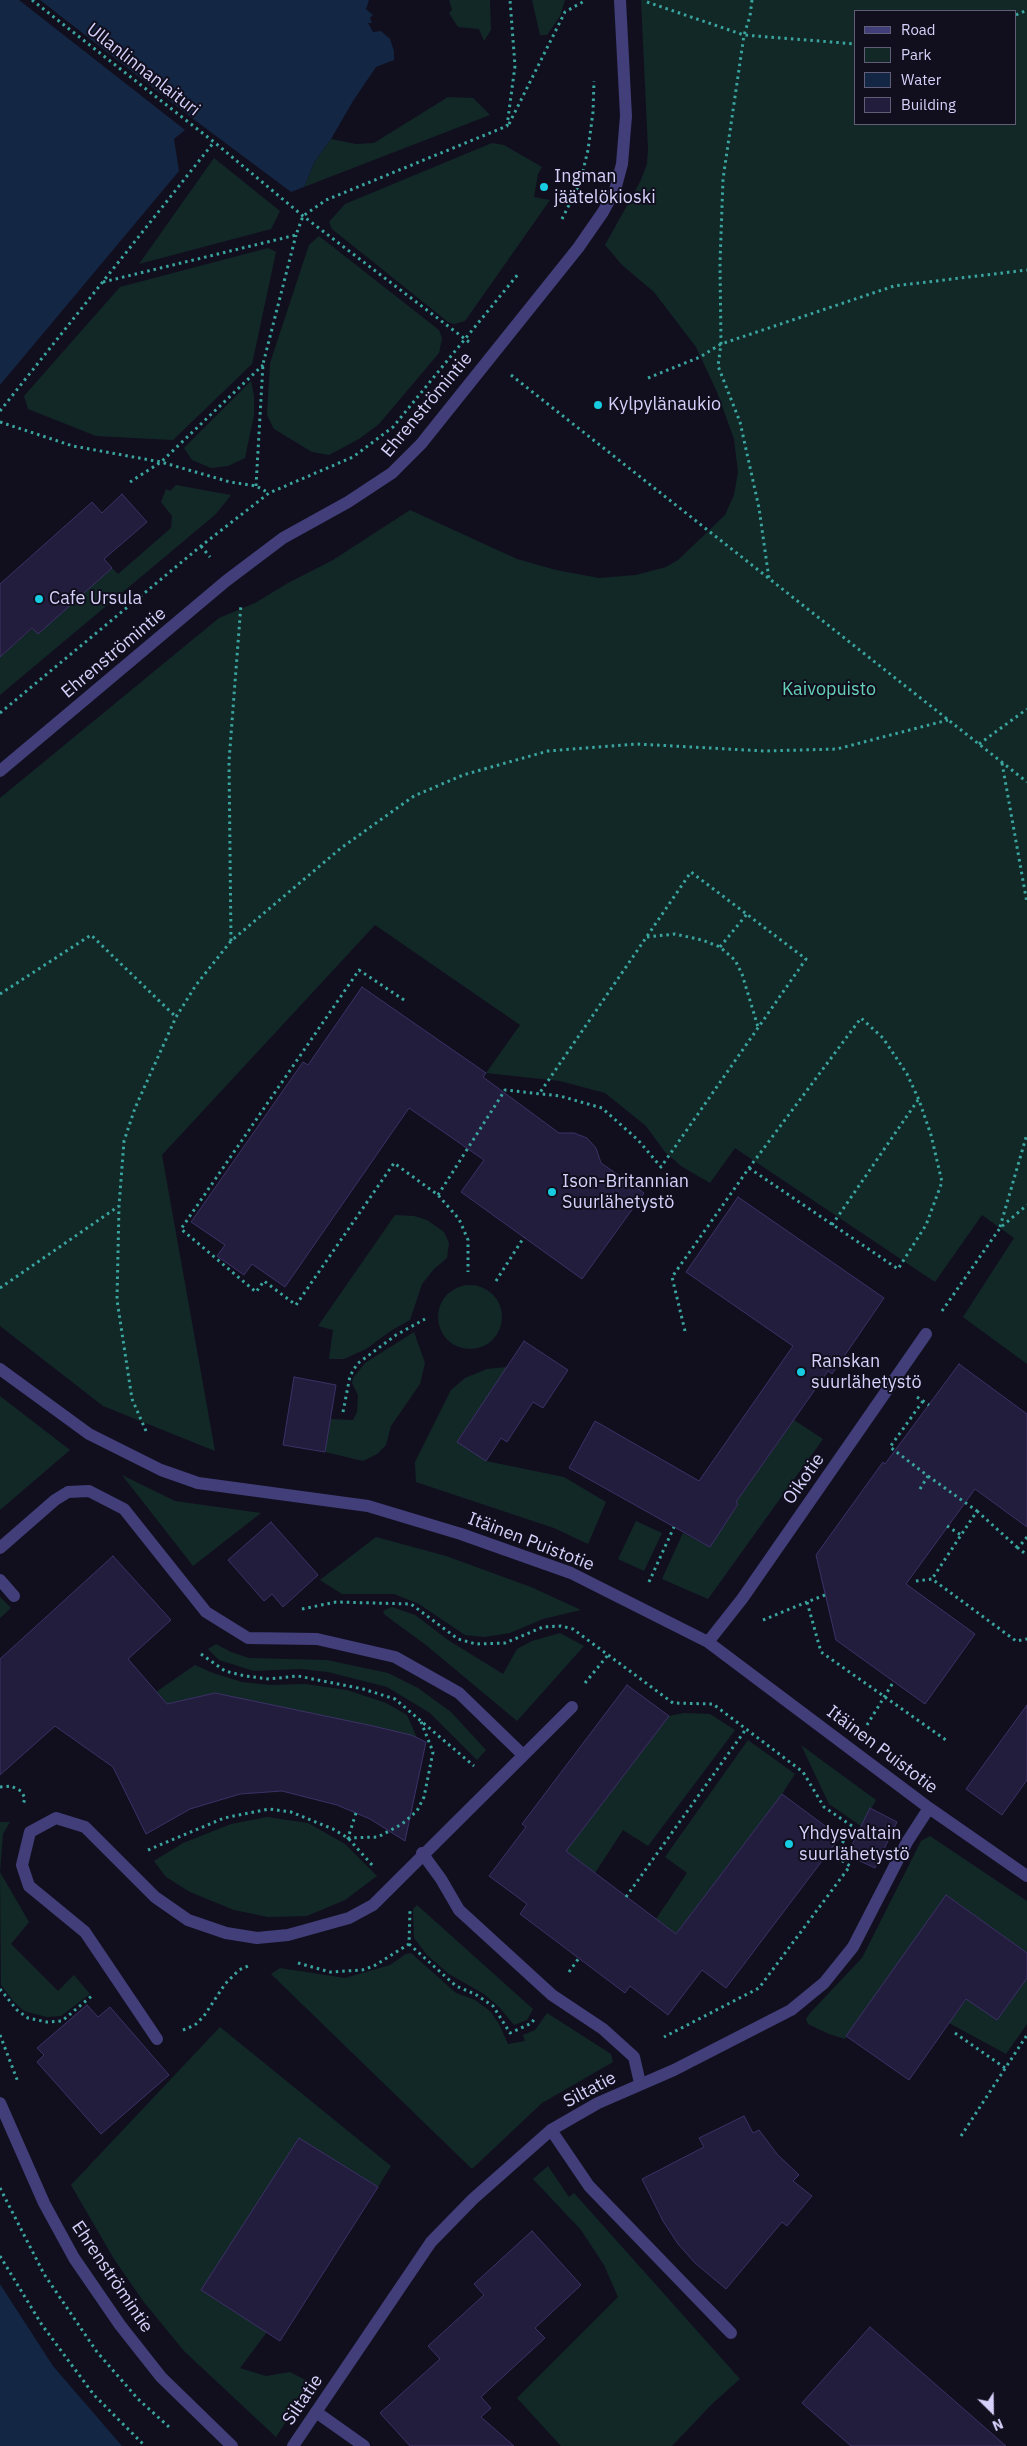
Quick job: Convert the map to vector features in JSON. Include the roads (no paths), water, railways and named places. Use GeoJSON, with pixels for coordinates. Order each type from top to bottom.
{"type":"FeatureCollection","features":[{"type":"Feature","properties":{"kind":"street","name":"Ehrenströmintie"},"geometry":{"type":"LineString","coordinates":[[0,771],[226,581],[283,538],[348,502],[392,473],[421,444],[578,248],[603,212],[615,190],[622,164],[626,116],[620,0]]}},
{"type":"Feature","properties":{"kind":"street","name":"Oikotie"},"geometry":{"type":"LineString","coordinates":[[708,1642],[742,1599],[926,1334]]}},
{"type":"Feature","properties":{"kind":"street","name":"Itäinen Puistotie"},"geometry":{"type":"LineString","coordinates":[[0,1369],[89,1434],[161,1470],[198,1483],[241,1487],[368,1506],[461,1534],[572,1573],[708,1642],[929,1808],[1027,1876]]}},
{"type":"Feature","properties":{"kind":"street"},"geometry":{"type":"LineString","coordinates":[[0,1548],[55,1500],[68,1492],[89,1492],[124,1509],[206,1612],[248,1638],[317,1639],[395,1657],[459,1693],[523,1755]]}},
{"type":"Feature","properties":{"kind":"street"},"geometry":{"type":"LineString","coordinates":[[0,1580],[14,1596]]}},
{"type":"Feature","properties":{"kind":"street"},"geometry":{"type":"LineString","coordinates":[[157,2039],[85,1932],[29,1886],[22,1865],[30,1832],[56,1818],[85,1827],[154,1897],[188,1920],[226,1933],[257,1938],[288,1936],[349,1918],[373,1905],[422,1854],[572,1707]]}},
{"type":"Feature","properties":{"kind":"street","name":"Siltatie"},"geometry":{"type":"LineString","coordinates":[[293,2446],[432,2242],[473,2199],[552,2130],[598,2103],[674,2070],[790,2010],[824,1983],[853,1947],[907,1842],[929,1808]]}},
{"type":"Feature","properties":{"kind":"street"},"geometry":{"type":"LineString","coordinates":[[422,1854],[441,1879],[459,1910],[552,1995],[603,2029],[634,2057],[640,2084]]}},
{"type":"Feature","properties":{"kind":"street","name":"Ehrenströmintie"},"geometry":{"type":"LineString","coordinates":[[0,2103],[44,2203],[84,2273],[120,2326],[161,2377],[232,2446]]}},
{"type":"Feature","properties":{"kind":"street"},"geometry":{"type":"LineString","coordinates":[[552,2130],[589,2186],[731,2333]]}},
{"type":"Feature","properties":{"kind":"street"},"geometry":{"type":"LineString","coordinates":[[316,2412],[364,2446]]}},
{"type":"Feature","properties":{"kind":"water"},"geometry":{"type":"Polygon","coordinates":[[[0,0],[369,0],[366,9],[373,15],[370,18],[372,23],[368,23],[373,32],[381,31],[390,39],[394,51],[394,60],[376,67],[315,161],[304,187],[291,192],[196,121],[174,139],[179,171],[0,385],[0,0]]]}},
{"type":"Feature","properties":{"kind":"water"},"geometry":{"type":"Polygon","coordinates":[[[0,2284],[53,2366],[122,2446],[0,2446],[0,2284]]]}},
{"type":"Feature","properties":{"kind":"place","name":"Ingman jäätelökioski"},"geometry":{"type":"Point","coordinates":[544,187]}},
{"type":"Feature","properties":{"kind":"place","name":"Kylpylänaukio"},"geometry":{"type":"Point","coordinates":[598,405]}},
{"type":"Feature","properties":{"kind":"place","name":"Cafe Ursula"},"geometry":{"type":"Point","coordinates":[39,599]}},
{"type":"Feature","properties":{"kind":"place","name":"Ison-Britannian Suurlähetystö"},"geometry":{"type":"Point","coordinates":[552,1192]}},
{"type":"Feature","properties":{"kind":"place","name":"Ranskan suurlähetystö"},"geometry":{"type":"Point","coordinates":[801,1372]}},
{"type":"Feature","properties":{"kind":"place","name":"Yhdysvaltain suurlähetystö"},"geometry":{"type":"Point","coordinates":[789,1844]}},
{"type":"Feature","properties":{"kind":"park label","name":"Kaivopuisto"},"geometry":{"type":"Point","coordinates":[829,690]}}]}
